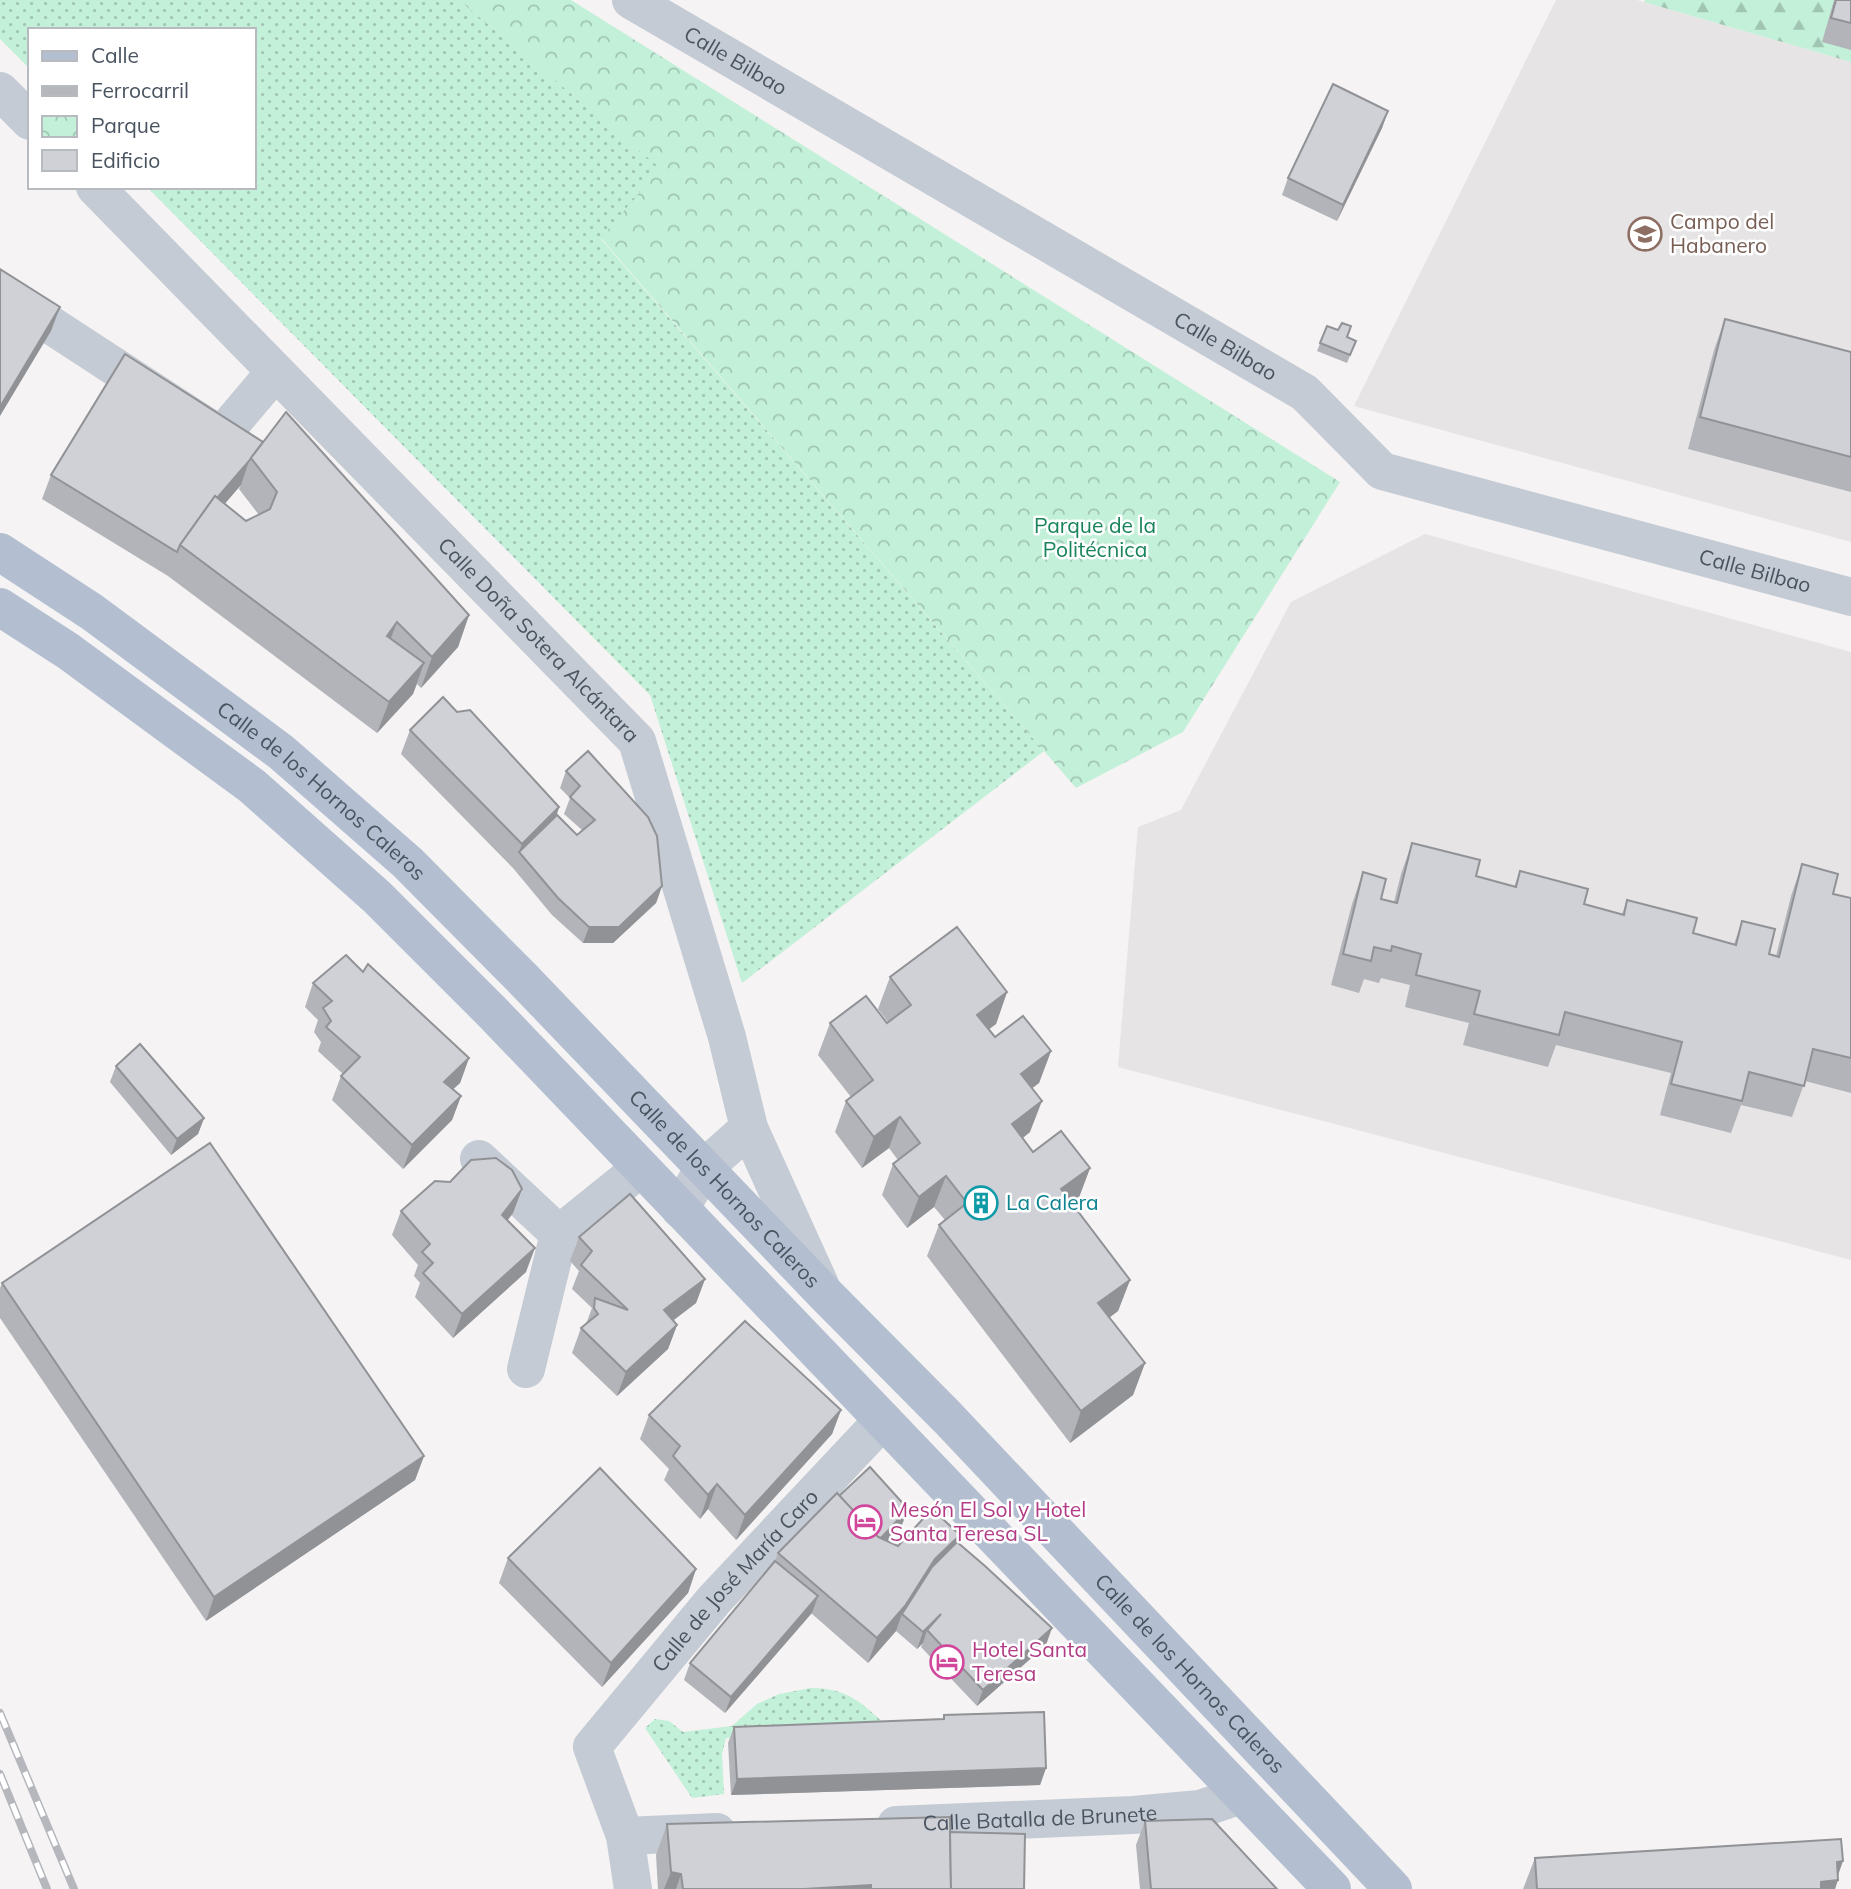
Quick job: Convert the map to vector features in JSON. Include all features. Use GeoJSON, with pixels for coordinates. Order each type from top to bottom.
{"type":"FeatureCollection","features":[{"type":"Feature","properties":{"kind":"main road","name":"Calle de los Hornos Caleros"},"geometry":{"type":"LineString","coordinates":[[0,552],[92,612],[281,752],[408,863],[948,1418],[1393,1889]]}},
{"type":"Feature","properties":{"kind":"main road","name":"Calle de los Hornos Caleros"},"geometry":{"type":"LineString","coordinates":[[0,607],[68,651],[252,786],[377,897],[495,1014],[1332,1889]]}},
{"type":"Feature","properties":{"kind":"street","name":"Calle Bilbao"},"geometry":{"type":"LineString","coordinates":[[631,0],[1305,393],[1382,471],[1851,597]]}},
{"type":"Feature","properties":{"kind":"street"},"geometry":{"type":"LineString","coordinates":[[0,90],[28,119]]}},
{"type":"Feature","properties":{"kind":"street","name":"Calle Doña Sotera Alcántara"},"geometry":{"type":"LineString","coordinates":[[97,189],[637,741],[727,1037],[749,1128],[824,1293]]}},
{"type":"Feature","properties":{"kind":"street"},"geometry":{"type":"LineString","coordinates":[[0,292],[221,436],[275,372]]}},
{"type":"Feature","properties":{"kind":"street"},"geometry":{"type":"LineString","coordinates":[[680,1209],[704,1168],[749,1128]]}},
{"type":"Feature","properties":{"kind":"street"},"geometry":{"type":"LineString","coordinates":[[479,1159],[559,1234]]}},
{"type":"Feature","properties":{"kind":"street"},"geometry":{"type":"LineString","coordinates":[[527,1369],[559,1234],[641,1168]]}},
{"type":"Feature","properties":{"kind":"street","name":"Calle de José María Caro"},"geometry":{"type":"LineString","coordinates":[[625,1836],[592,1747],[714,1601],[883,1420]]}},
{"type":"Feature","properties":{"kind":"street","name":"Calle Batalla de Brunete"},"geometry":{"type":"LineString","coordinates":[[858,1826],[1200,1810],[1241,1795]]}},
{"type":"Feature","properties":{"kind":"street"},"geometry":{"type":"LineString","coordinates":[[633,1889],[625,1836],[748,1831]]}},
{"type":"Feature","properties":{"kind":"shaded area","name":"Campo del Habanero"},"geometry":{"type":"Polygon","coordinates":[[[1556,0],[1637,0],[1851,62],[1851,542],[1354,406],[1556,0]]]}},
{"type":"Feature","properties":{"kind":"shaded area"},"geometry":{"type":"Polygon","coordinates":[[[1425,534],[1851,652],[1851,1260],[1118,1067],[1138,827],[1181,810],[1291,602],[1425,534]]]}},
{"type":"Feature","properties":{"kind":"green space"},"geometry":{"type":"Polygon","coordinates":[[[0,0],[459,0],[661,168],[601,239],[1044,751],[742,983],[650,695],[149,189],[256,189],[256,28],[28,28],[28,67],[0,39],[0,0]]]}},
{"type":"Feature","properties":{"kind":"green space","name":"Parque de la Politécnica"},"geometry":{"type":"Polygon","coordinates":[[[459,0],[571,0],[1340,482],[1183,732],[1076,788],[601,238],[660,168],[459,0]]]}},
{"type":"Feature","properties":{"kind":"green space"},"geometry":{"type":"Polygon","coordinates":[[[1851,0],[1851,62],[1644,2],[1851,0]]]}},
{"type":"Feature","properties":{"kind":"green space"},"geometry":{"type":"Polygon","coordinates":[[[811,1688],[836,1691],[856,1700],[891,1730],[726,1738],[722,1754],[724,1794],[692,1798],[645,1728],[655,1719],[669,1721],[683,1732],[732,1726],[757,1704],[779,1694],[811,1688]]]}},
{"type":"Feature","properties":{"kind":"building"},"geometry":{"type":"Polygon","coordinates":[[[1836,0],[1851,0],[1851,23],[1831,18],[1836,0]]]}},
{"type":"Feature","properties":{"kind":"building"},"geometry":{"type":"Polygon","coordinates":[[[1333,84],[1388,111],[1343,205],[1288,178],[1333,84]]]}},
{"type":"Feature","properties":{"kind":"building"},"geometry":{"type":"Polygon","coordinates":[[[0,269],[60,307],[0,407],[0,269]]]}},
{"type":"Feature","properties":{"kind":"building"},"geometry":{"type":"Polygon","coordinates":[[[1725,319],[1851,352],[1851,457],[1700,417],[1725,319]]]}},
{"type":"Feature","properties":{"kind":"building"},"geometry":{"type":"Polygon","coordinates":[[[1342,323],[1351,326],[1347,337],[1356,341],[1350,355],[1320,343],[1327,326],[1338,330],[1342,323]]]}},
{"type":"Feature","properties":{"kind":"building"},"geometry":{"type":"Polygon","coordinates":[[[125,354],[263,442],[217,498],[215,496],[177,552],[51,475],[125,354]]]}},
{"type":"Feature","properties":{"kind":"building"},"geometry":{"type":"Polygon","coordinates":[[[286,412],[469,615],[432,657],[397,622],[387,636],[424,663],[389,702],[180,545],[215,496],[246,521],[270,509],[277,492],[251,458],[286,412]]]}},
{"type":"Feature","properties":{"kind":"building"},"geometry":{"type":"Polygon","coordinates":[[[443,697],[457,712],[470,710],[559,807],[522,844],[410,730],[443,697]]]}},
{"type":"Feature","properties":{"kind":"building"},"geometry":{"type":"Polygon","coordinates":[[[588,751],[648,817],[657,836],[662,886],[619,927],[589,927],[558,898],[519,852],[557,815],[577,835],[595,820],[570,797],[580,786],[566,771],[588,751]]]}},
{"type":"Feature","properties":{"kind":"building"},"geometry":{"type":"Polygon","coordinates":[[[1412,843],[1480,860],[1476,876],[1516,887],[1520,871],[1588,889],[1584,904],[1624,915],[1627,900],[1697,918],[1693,933],[1736,945],[1742,921],[1775,929],[1769,954],[1779,957],[1802,864],[1838,874],[1833,894],[1851,898],[1851,1058],[1813,1049],[1804,1086],[1749,1072],[1742,1101],[1671,1084],[1682,1042],[1565,1012],[1559,1035],[1474,1014],[1480,991],[1416,975],[1421,954],[1392,946],[1391,951],[1374,947],[1371,961],[1343,954],[1363,872],[1386,879],[1381,899],[1397,903],[1412,843]]]}},
{"type":"Feature","properties":{"kind":"building","name":"La Calera"},"geometry":{"type":"Polygon","coordinates":[[[957,927],[1007,992],[977,1015],[995,1037],[1023,1016],[1051,1051],[1021,1074],[1042,1101],[1012,1124],[1033,1152],[1061,1131],[1090,1168],[1061,1189],[1130,1280],[1098,1303],[1145,1363],[1081,1411],[939,1225],[967,1203],[946,1176],[919,1197],[893,1164],[920,1143],[900,1117],[874,1137],[846,1101],[873,1080],[830,1023],[866,996],[887,1023],[911,1005],[890,977],[957,927]]]}},
{"type":"Feature","properties":{"kind":"building"},"geometry":{"type":"Polygon","coordinates":[[[346,955],[363,972],[368,964],[469,1058],[444,1082],[461,1096],[412,1145],[341,1076],[360,1057],[326,1027],[331,1021],[323,1008],[332,1001],[313,983],[346,955]]]}},
{"type":"Feature","properties":{"kind":"building"},"geometry":{"type":"Polygon","coordinates":[[[140,1044],[204,1118],[177,1139],[116,1066],[140,1044]]]}},
{"type":"Feature","properties":{"kind":"building"},"geometry":{"type":"Polygon","coordinates":[[[210,1143],[424,1456],[214,1597],[2,1283],[210,1143]]]}},
{"type":"Feature","properties":{"kind":"building"},"geometry":{"type":"Polygon","coordinates":[[[496,1158],[512,1170],[522,1189],[502,1215],[535,1248],[462,1314],[423,1273],[433,1263],[422,1252],[430,1244],[401,1211],[435,1181],[450,1182],[471,1160],[496,1158]]]}},
{"type":"Feature","properties":{"kind":"building"},"geometry":{"type":"Polygon","coordinates":[[[630,1194],[705,1279],[664,1310],[677,1325],[626,1372],[581,1328],[598,1314],[594,1308],[595,1298],[628,1310],[581,1265],[592,1251],[579,1237],[630,1194]]]}},
{"type":"Feature","properties":{"kind":"building"},"geometry":{"type":"Polygon","coordinates":[[[745,1321],[841,1410],[745,1515],[717,1484],[708,1495],[673,1456],[680,1446],[649,1415],[745,1321]]]}},
{"type":"Feature","properties":{"kind":"building"},"geometry":{"type":"Polygon","coordinates":[[[870,1467],[908,1509],[881,1538],[839,1496],[870,1467]]]}},
{"type":"Feature","properties":{"kind":"building"},"geometry":{"type":"Polygon","coordinates":[[[600,1468],[696,1569],[611,1663],[508,1558],[600,1468]]]}},
{"type":"Feature","properties":{"kind":"building"},"geometry":{"type":"Polygon","coordinates":[[[837,1493],[878,1537],[898,1546],[932,1509],[960,1535],[935,1559],[905,1606],[877,1638],[778,1553],[837,1493]]]}},
{"type":"Feature","properties":{"kind":"building"},"geometry":{"type":"Polygon","coordinates":[[[957,1542],[1052,1628],[983,1690],[927,1630],[941,1614],[923,1632],[902,1614],[932,1567],[957,1542]]]}},
{"type":"Feature","properties":{"kind":"building"},"geometry":{"type":"Polygon","coordinates":[[[775,1561],[818,1596],[731,1697],[690,1663],[775,1561]]]}},
{"type":"Feature","properties":{"kind":"building"},"geometry":{"type":"Polygon","coordinates":[[[1044,1712],[1046,1768],[737,1779],[734,1727],[944,1719],[944,1715],[1044,1712]]]}},
{"type":"Feature","properties":{"kind":"building"},"geometry":{"type":"Polygon","coordinates":[[[950,1817],[951,1889],[871,1889],[871,1885],[804,1889],[683,1889],[681,1874],[671,1872],[667,1824],[950,1817]]]}},
{"type":"Feature","properties":{"kind":"building"},"geometry":{"type":"Polygon","coordinates":[[[1212,1819],[1277,1889],[1151,1889],[1145,1821],[1212,1819]]]}},
{"type":"Feature","properties":{"kind":"building"},"geometry":{"type":"Polygon","coordinates":[[[950,1832],[1025,1834],[1024,1889],[951,1889],[950,1832]]]}},
{"type":"Feature","properties":{"kind":"building"},"geometry":{"type":"Polygon","coordinates":[[[1841,1839],[1843,1861],[1837,1862],[1838,1880],[1821,1882],[1821,1889],[1537,1889],[1535,1858],[1841,1839]]]}},
{"type":"Feature","properties":{"kind":"railway"},"geometry":{"type":"LineString","coordinates":[[0,1713],[74,1889]]}},
{"type":"Feature","properties":{"kind":"railway"},"geometry":{"type":"LineString","coordinates":[[0,1774],[47,1889]]}},
{"type":"Feature","properties":{"kind":"place","name":"Campo del Habanero"},"geometry":{"type":"Point","coordinates":[1645,234]}},
{"type":"Feature","properties":{"kind":"place","name":"La Calera"},"geometry":{"type":"Point","coordinates":[981,1203]}},
{"type":"Feature","properties":{"kind":"place","name":"Mesón El Sol y Hotel Santa Teresa SL"},"geometry":{"type":"Point","coordinates":[865,1522]}},
{"type":"Feature","properties":{"kind":"place","name":"Hotel Santa Teresa"},"geometry":{"type":"Point","coordinates":[947,1662]}}]}
